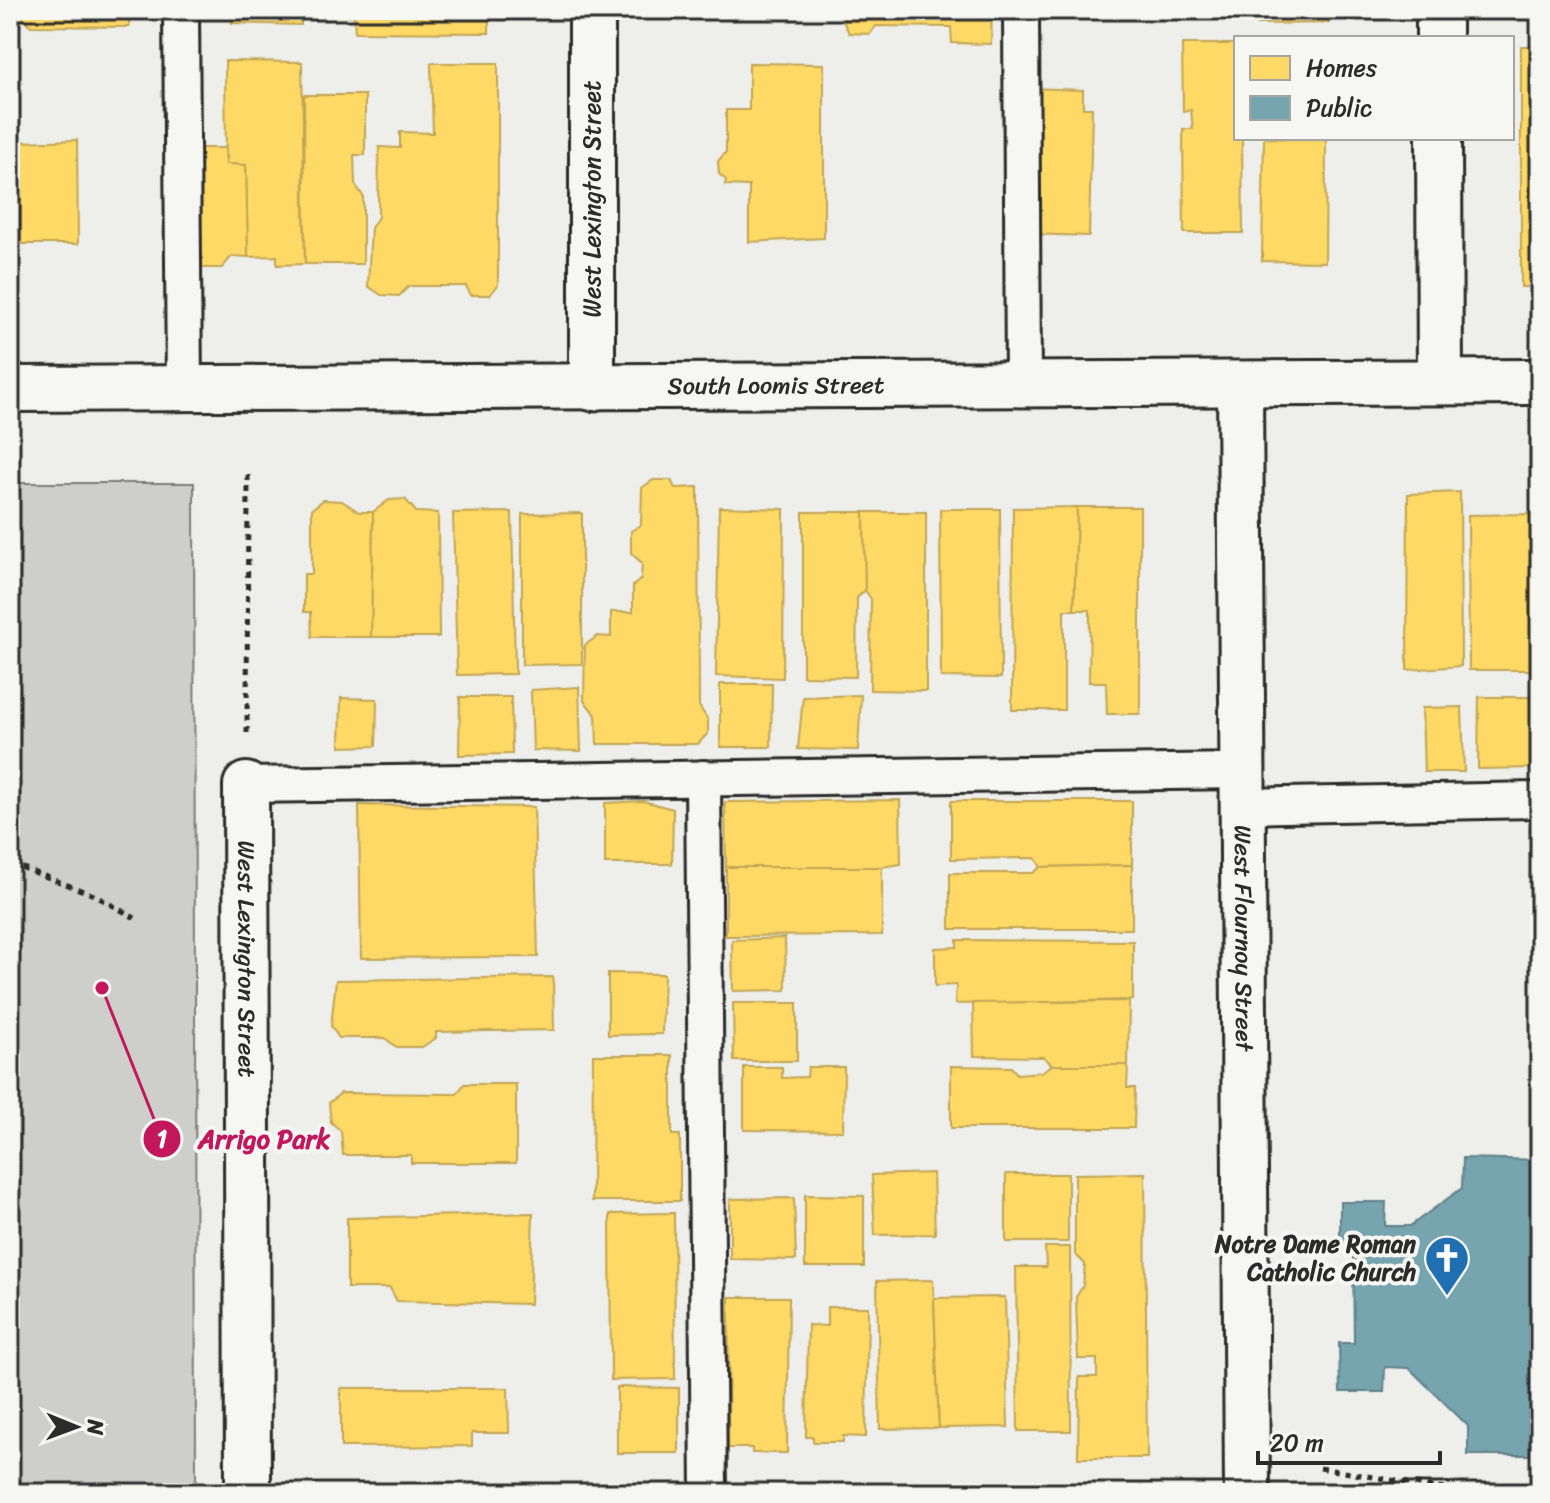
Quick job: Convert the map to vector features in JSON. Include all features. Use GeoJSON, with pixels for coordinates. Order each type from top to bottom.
{"type":"FeatureCollection","features":[{"type":"Feature","properties":{"kind":"street","name":"West Lexington Street"},"geometry":{"type":"LineString","coordinates":[[592,10],[592,388]]}},
{"type":"Feature","properties":{"kind":"street"},"geometry":{"type":"LineString","coordinates":[[1439,10],[1439,36]]}},
{"type":"Feature","properties":{"kind":"street"},"geometry":{"type":"LineString","coordinates":[[1439,140],[1440,382]]}},
{"type":"Feature","properties":{"kind":"street","name":"South Loomis Street"},"geometry":{"type":"LineString","coordinates":[[10,389],[1540,382]]}},
{"type":"Feature","properties":{"kind":"street","name":"West Flournoy Street"},"geometry":{"type":"LineString","coordinates":[[1240,384],[1247,1493]]}},
{"type":"Feature","properties":{"kind":"street","name":"West Lexington Street"},"geometry":{"type":"LineString","coordinates":[[246,785],[248,1493]]}},
{"type":"Feature","properties":{"kind":"lane"},"geometry":{"type":"LineString","coordinates":[[181,10],[184,388]]}},
{"type":"Feature","properties":{"kind":"lane"},"geometry":{"type":"LineString","coordinates":[[1021,10],[1023,386]]}},
{"type":"Feature","properties":{"kind":"lane"},"geometry":{"type":"LineString","coordinates":[[703,778],[709,1493]]}},
{"type":"Feature","properties":{"kind":"lane"},"geometry":{"type":"LineString","coordinates":[[246,785],[703,778],[1242,788],[1540,800]]}},
{"type":"Feature","properties":{"kind":"path"},"geometry":{"type":"LineString","coordinates":[[246,785],[248,474]]}},
{"type":"Feature","properties":{"kind":"path"},"geometry":{"type":"LineString","coordinates":[[10,863],[94,895],[135,918]]}},
{"type":"Feature","properties":{"kind":"path"},"geometry":{"type":"LineString","coordinates":[[1320,1468],[1468,1493]]}},
{"type":"Feature","properties":{"kind":"shaded area"},"geometry":{"type":"Polygon","coordinates":[[[10,483],[194,483],[196,1493],[10,1493],[10,483]]]}},
{"type":"Feature","properties":{"kind":"building: Homes"},"geometry":{"type":"Polygon","coordinates":[[[10,10],[129,10],[129,27],[31,26],[22,18],[10,18],[10,10]]]}},
{"type":"Feature","properties":{"kind":"building: Homes"},"geometry":{"type":"Polygon","coordinates":[[[233,10],[301,10],[301,25],[232,23],[233,10]]]}},
{"type":"Feature","properties":{"kind":"building: Homes"},"geometry":{"type":"Polygon","coordinates":[[[333,10],[489,10],[489,33],[355,32],[354,15],[333,16],[333,10]]]}},
{"type":"Feature","properties":{"kind":"building: Homes"},"geometry":{"type":"Polygon","coordinates":[[[851,10],[992,10],[991,44],[952,43],[951,27],[876,26],[870,34],[849,33],[844,23],[846,13],[851,10]]]}},
{"type":"Feature","properties":{"kind":"building: Homes"},"geometry":{"type":"Polygon","coordinates":[[[1258,10],[1329,10],[1329,23],[1258,24],[1258,10]]]}},
{"type":"Feature","properties":{"kind":"building: Homes"},"geometry":{"type":"Polygon","coordinates":[[[1182,44],[1234,44],[1234,140],[1242,140],[1243,233],[1184,233],[1183,129],[1193,129],[1191,110],[1183,112],[1182,44]]]}},
{"type":"Feature","properties":{"kind":"building: Homes"},"geometry":{"type":"Polygon","coordinates":[[[1521,46],[1540,46],[1540,287],[1521,287],[1521,46]]]}},
{"type":"Feature","properties":{"kind":"building: Homes"},"geometry":{"type":"Polygon","coordinates":[[[225,61],[302,62],[305,264],[277,265],[277,256],[248,257],[246,165],[226,164],[225,61]]]}},
{"type":"Feature","properties":{"kind":"building: Homes"},"geometry":{"type":"Polygon","coordinates":[[[431,63],[498,63],[498,285],[490,295],[471,295],[466,286],[409,286],[399,296],[381,295],[368,286],[371,228],[378,217],[379,147],[400,148],[400,132],[433,133],[431,63]]]}},
{"type":"Feature","properties":{"kind":"building: Homes"},"geometry":{"type":"Polygon","coordinates":[[[749,63],[824,64],[824,238],[749,242],[749,186],[725,185],[726,180],[719,174],[718,161],[726,152],[726,110],[749,110],[749,63]]]}},
{"type":"Feature","properties":{"kind":"building: Homes"},"geometry":{"type":"Polygon","coordinates":[[[1029,88],[1083,90],[1083,108],[1092,108],[1089,236],[1026,234],[1029,88]]]}},
{"type":"Feature","properties":{"kind":"building: Homes"},"geometry":{"type":"Polygon","coordinates":[[[304,95],[365,95],[365,155],[354,155],[355,184],[363,196],[363,264],[305,264],[304,95]]]}},
{"type":"Feature","properties":{"kind":"building: Homes"},"geometry":{"type":"Polygon","coordinates":[[[77,140],[78,244],[21,244],[20,142],[77,140]]]}},
{"type":"Feature","properties":{"kind":"building: Homes"},"geometry":{"type":"Polygon","coordinates":[[[1264,140],[1326,140],[1325,262],[1262,261],[1264,140]]]}},
{"type":"Feature","properties":{"kind":"building: Homes"},"geometry":{"type":"Polygon","coordinates":[[[10,142],[20,142],[21,244],[10,244],[10,142]]]}},
{"type":"Feature","properties":{"kind":"building: Homes"},"geometry":{"type":"Polygon","coordinates":[[[187,148],[225,148],[226,164],[246,165],[248,257],[232,256],[222,268],[199,268],[187,148]]]}},
{"type":"Feature","properties":{"kind":"building: Homes"},"geometry":{"type":"Polygon","coordinates":[[[653,480],[671,480],[675,488],[698,487],[699,706],[708,720],[708,733],[698,744],[597,744],[596,715],[584,701],[585,645],[598,636],[611,637],[611,612],[633,612],[633,586],[641,579],[642,563],[631,553],[631,531],[641,525],[642,488],[653,480]]]}},
{"type":"Feature","properties":{"kind":"building: Homes"},"geometry":{"type":"Polygon","coordinates":[[[1460,492],[1461,666],[1407,670],[1408,494],[1460,492]]]}},
{"type":"Feature","properties":{"kind":"building: Homes"},"geometry":{"type":"Polygon","coordinates":[[[405,499],[416,512],[438,513],[439,637],[371,637],[373,512],[389,500],[405,499]]]}},
{"type":"Feature","properties":{"kind":"building: Homes"},"geometry":{"type":"Polygon","coordinates":[[[323,500],[342,501],[359,512],[373,512],[371,637],[312,637],[311,612],[304,612],[304,574],[312,574],[312,509],[323,500]]]}},
{"type":"Feature","properties":{"kind":"building: Homes"},"geometry":{"type":"Polygon","coordinates":[[[719,507],[784,509],[783,678],[716,676],[719,507]]]}},
{"type":"Feature","properties":{"kind":"building: Homes"},"geometry":{"type":"Polygon","coordinates":[[[1077,507],[1140,507],[1140,714],[1107,714],[1106,682],[1089,682],[1090,610],[1074,610],[1077,507]]]}},
{"type":"Feature","properties":{"kind":"building: Homes"},"geometry":{"type":"Polygon","coordinates":[[[1077,507],[1074,610],[1064,610],[1064,710],[1012,710],[1013,508],[1077,507]]]}},
{"type":"Feature","properties":{"kind":"building: Homes"},"geometry":{"type":"Polygon","coordinates":[[[940,509],[1000,509],[1001,678],[941,677],[940,509]]]}},
{"type":"Feature","properties":{"kind":"building: Homes"},"geometry":{"type":"Polygon","coordinates":[[[512,512],[515,674],[457,675],[453,513],[512,512]]]}},
{"type":"Feature","properties":{"kind":"building: Homes"},"geometry":{"type":"Polygon","coordinates":[[[803,512],[864,512],[865,590],[857,598],[856,677],[803,676],[803,512]]]}},
{"type":"Feature","properties":{"kind":"building: Homes"},"geometry":{"type":"Polygon","coordinates":[[[864,512],[926,512],[926,691],[870,690],[871,599],[865,590],[864,512]]]}},
{"type":"Feature","properties":{"kind":"building: Homes"},"geometry":{"type":"Polygon","coordinates":[[[582,513],[582,664],[522,665],[522,514],[582,513]]]}},
{"type":"Feature","properties":{"kind":"building: Homes"},"geometry":{"type":"Polygon","coordinates":[[[1534,514],[1536,670],[1469,670],[1468,515],[1534,514]]]}},
{"type":"Feature","properties":{"kind":"building: Homes"},"geometry":{"type":"Polygon","coordinates":[[[720,684],[772,684],[771,747],[720,747],[720,684]]]}},
{"type":"Feature","properties":{"kind":"building: Homes"},"geometry":{"type":"Polygon","coordinates":[[[579,687],[581,751],[533,750],[531,690],[579,687]]]}},
{"type":"Feature","properties":{"kind":"building: Homes"},"geometry":{"type":"Polygon","coordinates":[[[861,695],[858,750],[798,749],[803,697],[861,695]]]}},
{"type":"Feature","properties":{"kind":"building: Homes"},"geometry":{"type":"Polygon","coordinates":[[[460,697],[511,697],[512,754],[459,755],[460,697]]]}},
{"type":"Feature","properties":{"kind":"building: Homes"},"geometry":{"type":"Polygon","coordinates":[[[1479,697],[1535,697],[1537,768],[1478,769],[1479,697]]]}},
{"type":"Feature","properties":{"kind":"building: Homes"},"geometry":{"type":"Polygon","coordinates":[[[341,698],[377,699],[376,746],[340,747],[341,698]]]}},
{"type":"Feature","properties":{"kind":"building: Homes"},"geometry":{"type":"Polygon","coordinates":[[[1462,707],[1464,772],[1424,772],[1422,708],[1462,707]]]}},
{"type":"Feature","properties":{"kind":"building: Homes"},"geometry":{"type":"Polygon","coordinates":[[[900,800],[901,864],[882,867],[726,867],[725,802],[900,800]]]}},
{"type":"Feature","properties":{"kind":"building: Homes"},"geometry":{"type":"Polygon","coordinates":[[[643,801],[673,809],[672,864],[605,864],[605,803],[643,801]]]}},
{"type":"Feature","properties":{"kind":"building: Homes"},"geometry":{"type":"Polygon","coordinates":[[[951,801],[1132,801],[1132,865],[1041,867],[1035,858],[951,859],[951,801]]]}},
{"type":"Feature","properties":{"kind":"building: Homes"},"geometry":{"type":"Polygon","coordinates":[[[359,805],[534,807],[538,957],[361,958],[359,805]]]}},
{"type":"Feature","properties":{"kind":"building: Homes"},"geometry":{"type":"Polygon","coordinates":[[[1132,865],[1132,929],[950,929],[950,873],[1033,873],[1041,867],[1132,865]]]}},
{"type":"Feature","properties":{"kind":"building: Homes"},"geometry":{"type":"Polygon","coordinates":[[[726,867],[882,867],[882,935],[726,936],[726,867]]]}},
{"type":"Feature","properties":{"kind":"building: Homes"},"geometry":{"type":"Polygon","coordinates":[[[785,938],[786,990],[733,991],[732,940],[785,938]]]}},
{"type":"Feature","properties":{"kind":"building: Homes"},"geometry":{"type":"Polygon","coordinates":[[[957,940],[1133,941],[1133,1000],[955,1004],[956,985],[935,986],[935,948],[957,947],[957,940]]]}},
{"type":"Feature","properties":{"kind":"building: Homes"},"geometry":{"type":"Polygon","coordinates":[[[608,973],[664,974],[662,1034],[608,1035],[608,973]]]}},
{"type":"Feature","properties":{"kind":"building: Homes"},"geometry":{"type":"Polygon","coordinates":[[[553,977],[554,1030],[436,1032],[436,1038],[422,1047],[396,1047],[385,1038],[339,1038],[331,1026],[336,980],[553,977]]]}},
{"type":"Feature","properties":{"kind":"building: Homes"},"geometry":{"type":"Polygon","coordinates":[[[1129,1001],[1128,1065],[1052,1065],[1044,1057],[974,1056],[973,1003],[1129,1001]]]}},
{"type":"Feature","properties":{"kind":"building: Homes"},"geometry":{"type":"Polygon","coordinates":[[[733,1003],[797,1003],[797,1061],[734,1061],[733,1003]]]}},
{"type":"Feature","properties":{"kind":"building: Homes"},"geometry":{"type":"Polygon","coordinates":[[[593,1055],[672,1055],[672,1135],[680,1135],[680,1201],[592,1201],[593,1055]]]}},
{"type":"Feature","properties":{"kind":"building: Homes"},"geometry":{"type":"Polygon","coordinates":[[[1052,1065],[1128,1065],[1127,1088],[1135,1088],[1134,1128],[951,1128],[951,1066],[1011,1067],[1017,1074],[1041,1072],[1052,1065]]]}},
{"type":"Feature","properties":{"kind":"building: Homes"},"geometry":{"type":"Polygon","coordinates":[[[744,1067],[782,1067],[782,1078],[807,1077],[808,1067],[844,1067],[843,1131],[744,1130],[744,1067]]]}},
{"type":"Feature","properties":{"kind":"building: Homes"},"geometry":{"type":"Polygon","coordinates":[[[464,1084],[516,1084],[516,1163],[411,1163],[411,1155],[343,1155],[341,1131],[331,1122],[329,1103],[341,1093],[457,1094],[464,1084]]]}},
{"type":"Feature","properties":{"kind":"building: Homes"},"geometry":{"type":"Polygon","coordinates":[[[933,1173],[935,1234],[875,1235],[872,1175],[933,1173]]]}},
{"type":"Feature","properties":{"kind":"building: Homes"},"geometry":{"type":"Polygon","coordinates":[[[1145,1173],[1147,1458],[1078,1458],[1079,1377],[1097,1377],[1097,1359],[1078,1359],[1076,1297],[1083,1286],[1085,1264],[1075,1254],[1075,1174],[1145,1173]]]}},
{"type":"Feature","properties":{"kind":"building: Homes"},"geometry":{"type":"Polygon","coordinates":[[[1006,1174],[1068,1174],[1068,1242],[1006,1242],[1006,1174]]]}},
{"type":"Feature","properties":{"kind":"building: Homes"},"geometry":{"type":"Polygon","coordinates":[[[805,1195],[864,1196],[864,1267],[805,1267],[805,1195]]]}},
{"type":"Feature","properties":{"kind":"building: Homes"},"geometry":{"type":"Polygon","coordinates":[[[794,1198],[796,1260],[730,1259],[730,1199],[794,1198]]]}},
{"type":"Feature","properties":{"kind":"building: Homes"},"geometry":{"type":"Polygon","coordinates":[[[533,1213],[530,1304],[397,1301],[390,1288],[347,1288],[347,1218],[533,1213]]]}},
{"type":"Feature","properties":{"kind":"building: Homes"},"geometry":{"type":"Polygon","coordinates":[[[674,1213],[675,1379],[611,1380],[610,1214],[674,1213]]]}},
{"type":"Feature","properties":{"kind":"building: Homes"},"geometry":{"type":"Polygon","coordinates":[[[1045,1247],[1070,1247],[1071,1431],[1018,1431],[1016,1267],[1046,1267],[1045,1247]]]}},
{"type":"Feature","properties":{"kind":"building: Homes"},"geometry":{"type":"Polygon","coordinates":[[[933,1280],[939,1428],[880,1429],[877,1281],[933,1280]]]}},
{"type":"Feature","properties":{"kind":"building: Homes"},"geometry":{"type":"Polygon","coordinates":[[[729,1297],[789,1297],[787,1453],[752,1453],[752,1448],[728,1448],[729,1297]]]}},
{"type":"Feature","properties":{"kind":"building: Homes"},"geometry":{"type":"Polygon","coordinates":[[[1005,1297],[1008,1427],[939,1428],[934,1298],[1005,1297]]]}},
{"type":"Feature","properties":{"kind":"building: Homes"},"geometry":{"type":"Polygon","coordinates":[[[827,1307],[868,1307],[866,1437],[843,1436],[843,1442],[813,1442],[813,1437],[806,1437],[808,1325],[827,1326],[827,1307]]]}},
{"type":"Feature","properties":{"kind":"building: Homes"},"geometry":{"type":"Polygon","coordinates":[[[617,1387],[679,1388],[679,1453],[617,1453],[617,1387]]]}},
{"type":"Feature","properties":{"kind":"building: Homes"},"geometry":{"type":"Polygon","coordinates":[[[341,1388],[508,1388],[509,1433],[472,1433],[472,1446],[341,1447],[341,1388]]]}},
{"type":"Feature","properties":{"kind":"building: Public","name":"Notre Dame Roman Catholic Church"},"geometry":{"type":"Polygon","coordinates":[[[1463,1158],[1540,1160],[1540,1455],[1468,1455],[1468,1426],[1409,1368],[1385,1367],[1384,1392],[1340,1392],[1339,1343],[1354,1343],[1353,1250],[1340,1250],[1340,1202],[1386,1202],[1385,1226],[1410,1226],[1462,1188],[1463,1158]]]}},
{"type":"Feature","properties":{"kind":"place","name":"Arrigo Park"},"geometry":{"type":"Point","coordinates":[102,988]}},
{"type":"Feature","properties":{"kind":"place","name":"Notre Dame Roman Catholic Church"},"geometry":{"type":"Point","coordinates":[1447,1297]}}]}
